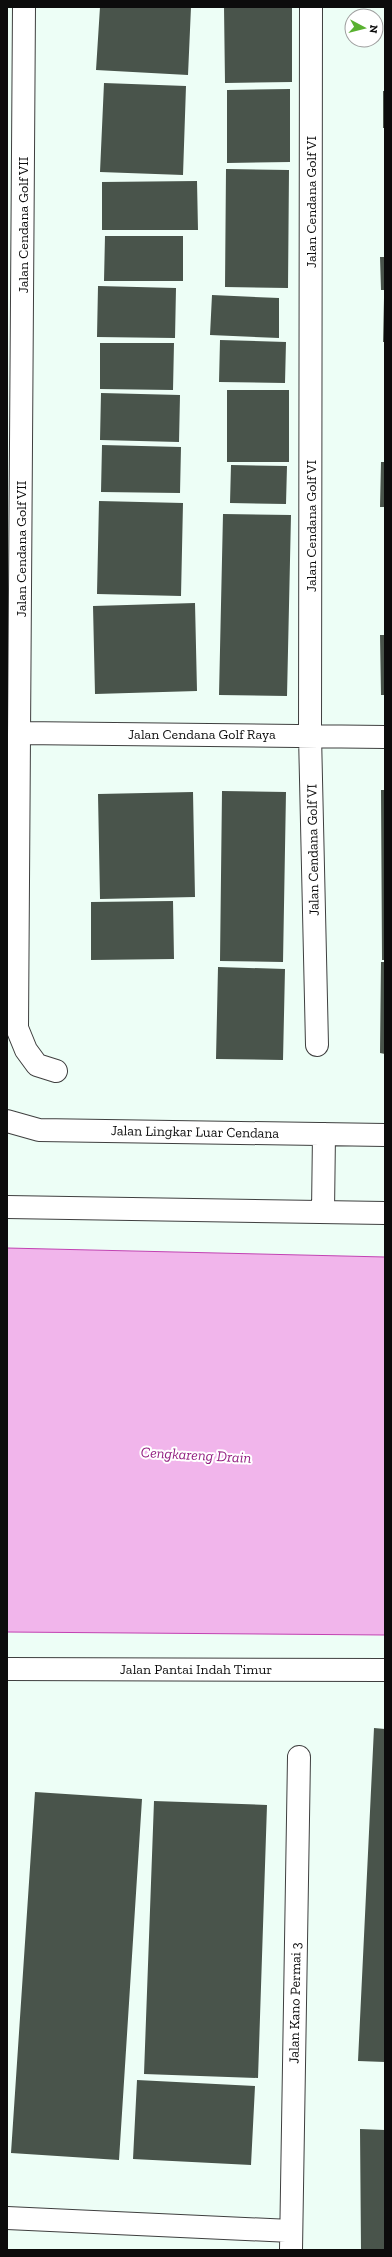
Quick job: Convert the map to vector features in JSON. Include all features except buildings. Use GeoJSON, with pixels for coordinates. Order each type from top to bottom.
{"type":"FeatureCollection","features":[{"type":"Feature","properties":{"kind":"street","name":"Jalan Cendana Golf VII"},"geometry":{"type":"LineString","coordinates":[[24,7],[17,1028],[26,1050],[37,1065],[56,1071]]}},
{"type":"Feature","properties":{"kind":"street","name":"Jalan Cendana Golf VI"},"geometry":{"type":"LineString","coordinates":[[311,7],[310,735],[317,1044]]}},
{"type":"Feature","properties":{"kind":"street","name":"Jalan Cendana Golf Raya"},"geometry":{"type":"LineString","coordinates":[[20,733],[385,737]]}},
{"type":"Feature","properties":{"kind":"street","name":"Jalan Lingkar Luar Cendana"},"geometry":{"type":"LineString","coordinates":[[7,1121],[39,1130],[385,1135]]}},
{"type":"Feature","properties":{"kind":"street"},"geometry":{"type":"LineString","coordinates":[[323,1211],[324,1134]]}},
{"type":"Feature","properties":{"kind":"street"},"geometry":{"type":"LineString","coordinates":[[7,1207],[385,1213]]}},
{"type":"Feature","properties":{"kind":"street","name":"Jalan Pantai Indah Timur"},"geometry":{"type":"LineString","coordinates":[[7,1669],[385,1670]]}},
{"type":"Feature","properties":{"kind":"street","name":"Jalan Kano Permai 3"},"geometry":{"type":"LineString","coordinates":[[291,2240],[299,1757]]}},
{"type":"Feature","properties":{"kind":"street"},"geometry":{"type":"LineString","coordinates":[[7,2218],[291,2240]]}},
{"type":"Feature","properties":{"kind":"water","name":"Cengkareng Drain"},"geometry":{"type":"Polygon","coordinates":[[[7,1248],[385,1257],[385,1635],[7,1632],[7,1248]]]}}]}
